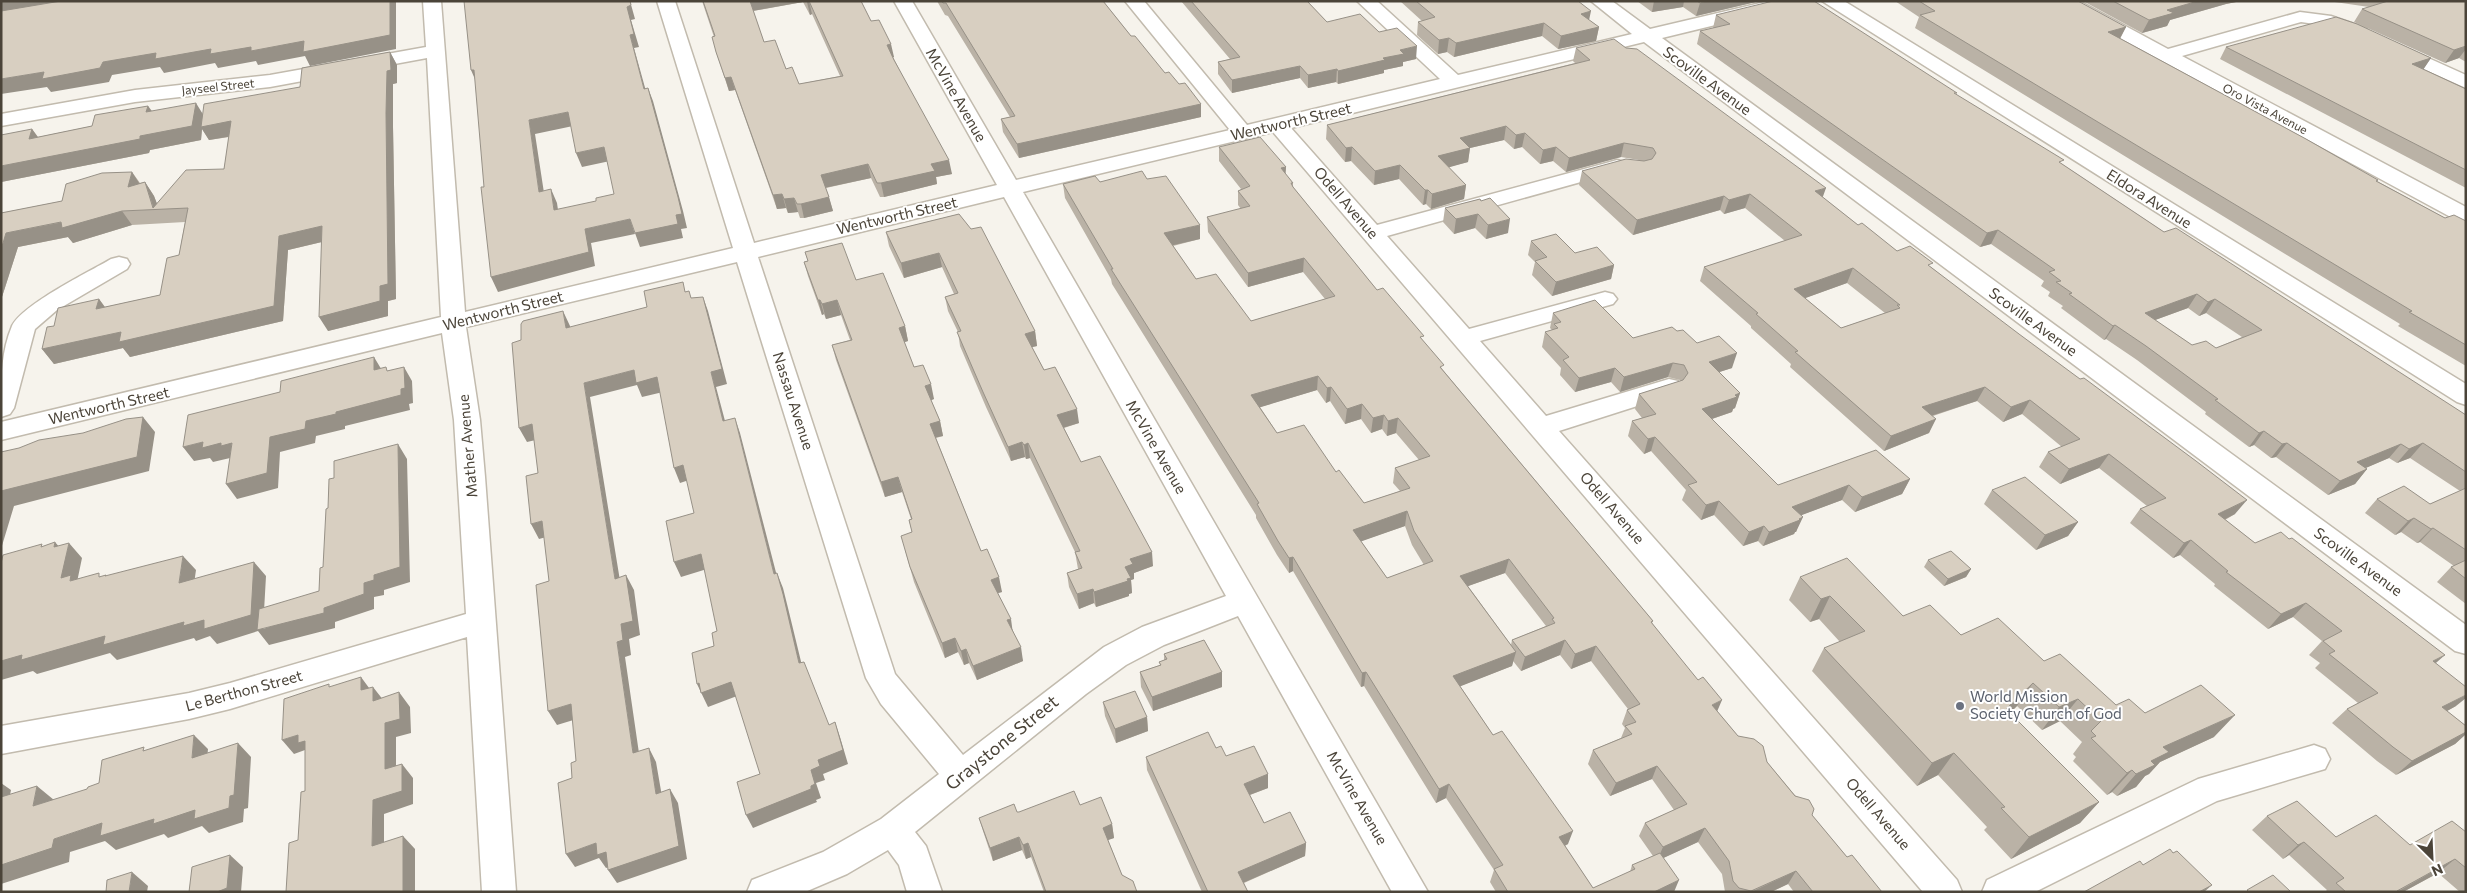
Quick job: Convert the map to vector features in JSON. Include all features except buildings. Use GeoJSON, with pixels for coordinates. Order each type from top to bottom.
{"type":"FeatureCollection","features":[{"type":"Feature","properties":{"kind":"street","name":"Mather Avenue"},"geometry":{"type":"LineString","coordinates":[[432,1],[455,342],[467,420],[499,892]]}},
{"type":"Feature","properties":{"kind":"street","name":"Nassau Avenue"},"geometry":{"type":"LineString","coordinates":[[666,1],[881,678],[892,695],[962,777]]}},
{"type":"Feature","properties":{"kind":"street","name":"McVine Avenue"},"geometry":{"type":"LineString","coordinates":[[903,1],[1411,892]]}},
{"type":"Feature","properties":{"kind":"street"},"geometry":{"type":"LineString","coordinates":[[1134,1],[1243,134]]}},
{"type":"Feature","properties":{"kind":"street"},"geometry":{"type":"LineString","coordinates":[[1366,1],[1455,82]]}},
{"type":"Feature","properties":{"kind":"street","name":"Scoville Avenue"},"geometry":{"type":"LineString","coordinates":[[1600,1],[2466,642]]}},
{"type":"Feature","properties":{"kind":"street","name":"Wentworth Street"},"geometry":{"type":"LineString","coordinates":[[1,432],[1792,1]]}},
{"type":"Feature","properties":{"kind":"street","name":"Eldora Avenue"},"geometry":{"type":"LineString","coordinates":[[1831,1],[2466,396]]}},
{"type":"Feature","properties":{"kind":"street","name":"Oro Vista Avenue"},"geometry":{"type":"LineString","coordinates":[[2065,1],[2466,216]]}},
{"type":"Feature","properties":{"kind":"street"},"geometry":{"type":"LineString","coordinates":[[2166,55],[2300,17],[2316,18],[2345,26],[2466,82]]}},
{"type":"Feature","properties":{"kind":"street","name":"Jayseel Street"},"geometry":{"type":"LineString","coordinates":[[1,120],[143,95],[270,81],[435,51]]}},
{"type":"Feature","properties":{"kind":"street","name":"Odell Avenue"},"geometry":{"type":"LineString","coordinates":[[1278,125],[1945,892]]}},
{"type":"Feature","properties":{"kind":"street"},"geometry":{"type":"LineString","coordinates":[[1372,233],[1621,165],[1641,167]]}},
{"type":"Feature","properties":{"kind":"street"},"geometry":{"type":"LineString","coordinates":[[1,408],[24,326],[48,305],[119,264]]}},
{"type":"Feature","properties":{"kind":"street"},"geometry":{"type":"LineString","coordinates":[[1464,338],[1605,298]]}},
{"type":"Feature","properties":{"kind":"street"},"geometry":{"type":"LineString","coordinates":[[1541,427],[1669,387]]}},
{"type":"Feature","properties":{"kind":"street","name":"Graystone Street"},"geometry":{"type":"LineString","coordinates":[[764,892],[835,863],[893,830],[962,777],[1075,685],[1115,656],[1153,636],[1244,601]]}},
{"type":"Feature","properties":{"kind":"street","name":"Le Berthon Street"},"geometry":{"type":"LineString","coordinates":[[1,740],[189,706],[230,696],[481,621]]}},
{"type":"Feature","properties":{"kind":"street"},"geometry":{"type":"LineString","coordinates":[[1999,892],[2210,789],[2314,760]]}},
{"type":"Feature","properties":{"kind":"street"},"geometry":{"type":"LineString","coordinates":[[893,830],[914,857],[925,892]]}},
{"type":"Feature","properties":{"kind":"place","name":"World Mission Society Church of God"},"geometry":{"type":"Point","coordinates":[1960,706]}}]}
